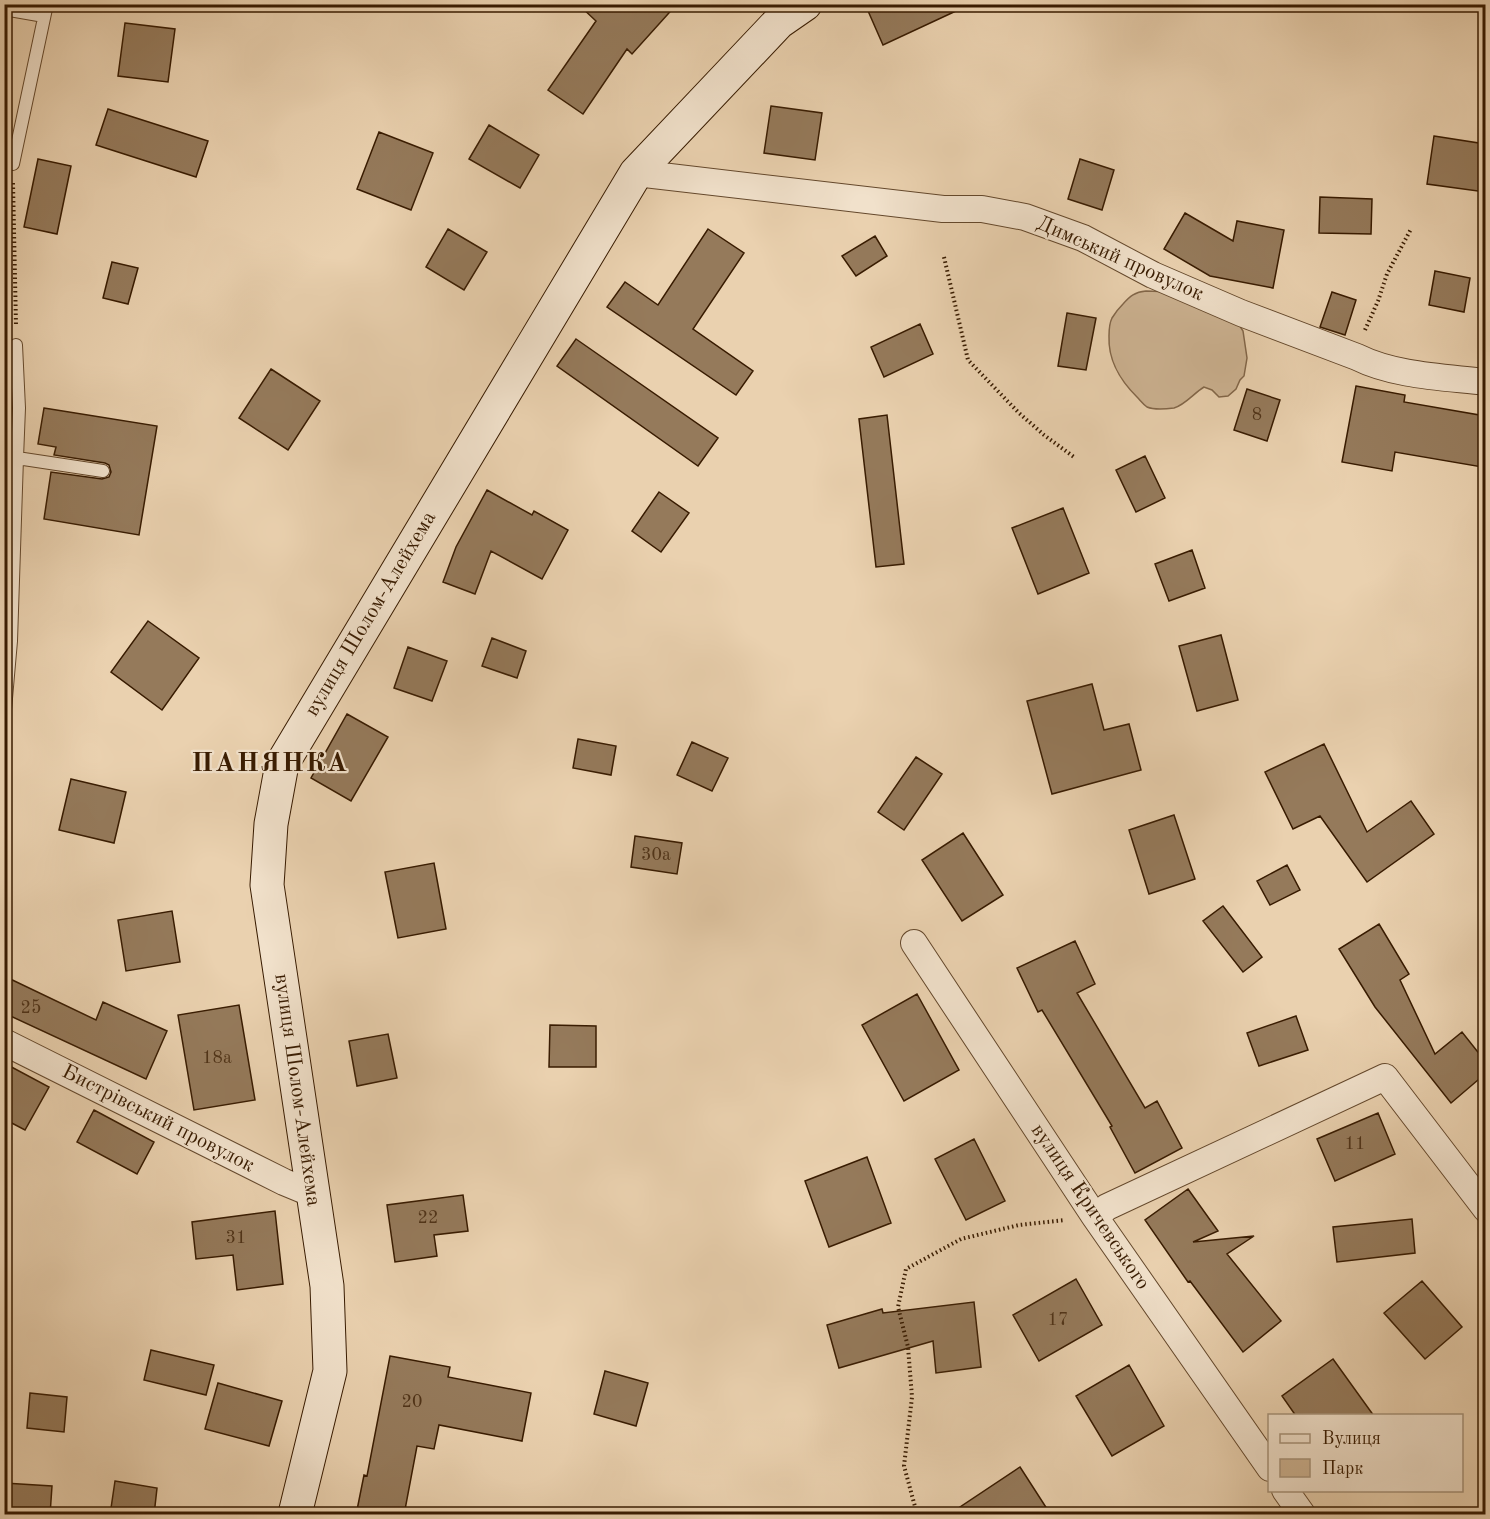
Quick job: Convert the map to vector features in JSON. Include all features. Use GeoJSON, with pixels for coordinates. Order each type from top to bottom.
{"type":"FeatureCollection","features":[{"type":"Feature","properties":{"kind":"main road","name":"вулиця Шолом-Алейхема"},"geometry":{"type":"LineString","coordinates":[[295,1515],[330,1371],[327,1286],[267,885],[271,824],[282,764],[636,173],[779,22],[805,4]]}},
{"type":"Feature","properties":{"kind":"street","name":"Димський провулок"},"geometry":{"type":"LineString","coordinates":[[636,173],[944,209],[982,209],[1025,217],[1083,238],[1153,274],[1241,313],[1371,364],[1423,375],[1485,382]]}},
{"type":"Feature","properties":{"kind":"street","name":"вулиця Кричевського"},"geometry":{"type":"LineString","coordinates":[[914,943],[1095,1217],[1268,1467]]}},
{"type":"Feature","properties":{"kind":"street","name":"Бистрівський провулок"},"geometry":{"type":"LineString","coordinates":[[4,1042],[284,1182],[313,1194]]}},
{"type":"Feature","properties":{"kind":"street"},"geometry":{"type":"LineString","coordinates":[[1095,1217],[1107,1207],[1386,1077],[1485,1209]]}},
{"type":"Feature","properties":{"kind":"street"},"geometry":{"type":"LineString","coordinates":[[1286,1492],[1302,1515]]}},
{"type":"Feature","properties":{"kind":"lane"},"geometry":{"type":"LineString","coordinates":[[4,9],[45,10],[13,164]]}},
{"type":"Feature","properties":{"kind":"lane"},"geometry":{"type":"LineString","coordinates":[[4,721],[11,641],[19,408],[16,345]]}},
{"type":"Feature","properties":{"kind":"lane"},"geometry":{"type":"LineString","coordinates":[[17,458],[103,471]]}},
{"type":"Feature","properties":{"kind":"path"},"geometry":{"type":"LineString","coordinates":[[13,164],[16,345]]}},
{"type":"Feature","properties":{"kind":"path"},"geometry":{"type":"LineString","coordinates":[[1357,357],[1387,274],[1411,229]]}},
{"type":"Feature","properties":{"kind":"path"},"geometry":{"type":"LineString","coordinates":[[944,257],[968,360],[1019,413],[1074,457]]}},
{"type":"Feature","properties":{"kind":"path"},"geometry":{"type":"LineString","coordinates":[[917,1515],[904,1466],[912,1397],[908,1347],[898,1307],[906,1269],[961,1239],[1019,1225],[1095,1217]]}},
{"type":"Feature","properties":{"kind":"green space"},"geometry":{"type":"Polygon","coordinates":[[[1173,292],[1238,323],[1243,331],[1247,358],[1244,376],[1236,389],[1228,396],[1219,397],[1212,390],[1204,387],[1186,402],[1174,408],[1153,409],[1147,407],[1125,384],[1113,362],[1109,345],[1110,325],[1114,314],[1128,299],[1136,293],[1173,292]]]}},
{"type":"Feature","properties":{"kind":"building"},"geometry":{"type":"Polygon","coordinates":[[[578,4],[677,4],[632,54],[627,49],[583,114],[548,90],[596,21],[578,4]]]}},
{"type":"Feature","properties":{"kind":"building"},"geometry":{"type":"Polygon","coordinates":[[[865,4],[971,4],[883,45],[865,4]]]}},
{"type":"Feature","properties":{"kind":"building"},"geometry":{"type":"Polygon","coordinates":[[[125,23],[175,29],[168,82],[118,76],[125,23]]]}},
{"type":"Feature","properties":{"kind":"building"},"geometry":{"type":"Polygon","coordinates":[[[771,106],[822,113],[815,160],[764,153],[771,106]]]}},
{"type":"Feature","properties":{"kind":"building"},"geometry":{"type":"Polygon","coordinates":[[[108,109],[208,141],[196,177],[96,145],[108,109]]]}},
{"type":"Feature","properties":{"kind":"building"},"geometry":{"type":"Polygon","coordinates":[[[489,125],[539,155],[520,188],[469,159],[489,125]]]}},
{"type":"Feature","properties":{"kind":"building"},"geometry":{"type":"Polygon","coordinates":[[[379,132],[433,153],[411,210],[357,189],[379,132]]]}},
{"type":"Feature","properties":{"kind":"building"},"geometry":{"type":"Polygon","coordinates":[[[1434,136],[1485,144],[1485,192],[1427,184],[1434,136]]]}},
{"type":"Feature","properties":{"kind":"building"},"geometry":{"type":"Polygon","coordinates":[[[38,159],[71,166],[57,234],[24,227],[38,159]]]}},
{"type":"Feature","properties":{"kind":"building"},"geometry":{"type":"Polygon","coordinates":[[[1080,159],[1114,170],[1102,210],[1068,199],[1080,159]]]}},
{"type":"Feature","properties":{"kind":"building"},"geometry":{"type":"Polygon","coordinates":[[[1320,197],[1372,199],[1371,234],[1319,233],[1320,197]]]}},
{"type":"Feature","properties":{"kind":"building"},"geometry":{"type":"Polygon","coordinates":[[[1185,213],[1233,241],[1237,221],[1284,230],[1273,288],[1210,276],[1164,249],[1185,213]]]}},
{"type":"Feature","properties":{"kind":"building"},"geometry":{"type":"Polygon","coordinates":[[[448,229],[487,252],[464,290],[426,267],[448,229]]]}},
{"type":"Feature","properties":{"kind":"building"},"geometry":{"type":"Polygon","coordinates":[[[708,229],[744,253],[693,329],[753,371],[736,395],[607,307],[625,282],[658,305],[708,229]]]}},
{"type":"Feature","properties":{"kind":"building"},"geometry":{"type":"Polygon","coordinates":[[[875,236],[887,256],[856,276],[842,256],[875,236]]]}},
{"type":"Feature","properties":{"kind":"building"},"geometry":{"type":"Polygon","coordinates":[[[112,262],[138,268],[128,304],[103,298],[112,262]]]}},
{"type":"Feature","properties":{"kind":"building"},"geometry":{"type":"Polygon","coordinates":[[[1435,271],[1470,278],[1464,312],[1429,305],[1435,271]]]}},
{"type":"Feature","properties":{"kind":"building"},"geometry":{"type":"Polygon","coordinates":[[[1332,292],[1356,300],[1345,335],[1320,327],[1332,292]]]}},
{"type":"Feature","properties":{"kind":"building"},"geometry":{"type":"Polygon","coordinates":[[[1067,313],[1096,318],[1086,370],[1058,366],[1067,313]]]}},
{"type":"Feature","properties":{"kind":"building"},"geometry":{"type":"Polygon","coordinates":[[[920,324],[933,354],[884,377],[871,347],[920,324]]]}},
{"type":"Feature","properties":{"kind":"building"},"geometry":{"type":"Polygon","coordinates":[[[576,339],[718,438],[698,466],[557,366],[576,339]]]}},
{"type":"Feature","properties":{"kind":"building"},"geometry":{"type":"Polygon","coordinates":[[[271,369],[320,401],[288,450],[239,418],[271,369]]]}},
{"type":"Feature","properties":{"kind":"building"},"geometry":{"type":"Polygon","coordinates":[[[1356,386],[1405,395],[1404,402],[1485,416],[1485,448],[1482,467],[1395,452],[1392,471],[1342,462],[1356,386]]]}},
{"type":"Feature","properties":{"kind":"building"},"geometry":{"type":"Polygon","coordinates":[[[1247,389],[1280,400],[1267,441],[1234,430],[1247,389]]]}},
{"type":"Feature","properties":{"kind":"building"},"geometry":{"type":"Polygon","coordinates":[[[44,408],[157,426],[139,535],[44,519],[51,472],[102,479],[109,477],[111,472],[109,465],[105,463],[54,455],[56,447],[38,444],[44,408]]]}},
{"type":"Feature","properties":{"kind":"building"},"geometry":{"type":"Polygon","coordinates":[[[887,415],[904,564],[876,567],[859,419],[887,415]]]}},
{"type":"Feature","properties":{"kind":"building"},"geometry":{"type":"Polygon","coordinates":[[[1145,456],[1165,498],[1136,512],[1116,470],[1145,456]]]}},
{"type":"Feature","properties":{"kind":"building"},"geometry":{"type":"Polygon","coordinates":[[[487,490],[532,515],[534,511],[568,530],[542,579],[491,551],[475,594],[443,582],[456,547],[487,490]]]}},
{"type":"Feature","properties":{"kind":"building"},"geometry":{"type":"Polygon","coordinates":[[[659,492],[689,513],[661,552],[632,531],[659,492]]]}},
{"type":"Feature","properties":{"kind":"building"},"geometry":{"type":"Polygon","coordinates":[[[1063,508],[1089,573],[1038,594],[1012,528],[1063,508]]]}},
{"type":"Feature","properties":{"kind":"building"},"geometry":{"type":"Polygon","coordinates":[[[1192,550],[1205,588],[1169,601],[1155,564],[1192,550]]]}},
{"type":"Feature","properties":{"kind":"building"},"geometry":{"type":"Polygon","coordinates":[[[148,621],[199,658],[162,710],[111,672],[148,621]]]}},
{"type":"Feature","properties":{"kind":"building"},"geometry":{"type":"Polygon","coordinates":[[[1221,635],[1238,700],[1197,711],[1179,646],[1221,635]]]}},
{"type":"Feature","properties":{"kind":"building"},"geometry":{"type":"Polygon","coordinates":[[[492,638],[526,651],[517,678],[482,666],[492,638]]]}},
{"type":"Feature","properties":{"kind":"building"},"geometry":{"type":"Polygon","coordinates":[[[408,647],[447,661],[432,701],[394,688],[408,647]]]}},
{"type":"Feature","properties":{"kind":"building"},"geometry":{"type":"Polygon","coordinates":[[[1092,684],[1104,730],[1129,724],[1141,770],[1052,794],[1027,701],[1092,684]]]}},
{"type":"Feature","properties":{"kind":"building"},"geometry":{"type":"Polygon","coordinates":[[[347,714],[388,737],[351,801],[311,778],[347,714]]]}},
{"type":"Feature","properties":{"kind":"building"},"geometry":{"type":"Polygon","coordinates":[[[578,739],[616,746],[611,775],[573,768],[578,739]]]}},
{"type":"Feature","properties":{"kind":"building"},"geometry":{"type":"Polygon","coordinates":[[[692,742],[728,758],[712,791],[677,775],[692,742]]]}},
{"type":"Feature","properties":{"kind":"building"},"geometry":{"type":"Polygon","coordinates":[[[1324,744],[1367,832],[1411,801],[1434,834],[1367,882],[1320,816],[1293,829],[1265,772],[1324,744]]]}},
{"type":"Feature","properties":{"kind":"building"},"geometry":{"type":"Polygon","coordinates":[[[916,757],[942,774],[904,830],[878,812],[916,757]]]}},
{"type":"Feature","properties":{"kind":"building"},"geometry":{"type":"Polygon","coordinates":[[[71,779],[126,792],[114,843],[59,830],[71,779]]]}},
{"type":"Feature","properties":{"kind":"building"},"geometry":{"type":"Polygon","coordinates":[[[1174,815],[1195,879],[1149,894],[1129,830],[1174,815]]]}},
{"type":"Feature","properties":{"kind":"building"},"geometry":{"type":"Polygon","coordinates":[[[963,833],[1003,895],[962,921],[922,860],[963,833]]]}},
{"type":"Feature","properties":{"kind":"building"},"geometry":{"type":"Polygon","coordinates":[[[635,836],[682,843],[677,874],[631,867],[635,836]]]}},
{"type":"Feature","properties":{"kind":"building"},"geometry":{"type":"Polygon","coordinates":[[[434,863],[446,929],[398,938],[385,872],[434,863]]]}},
{"type":"Feature","properties":{"kind":"building"},"geometry":{"type":"Polygon","coordinates":[[[1287,865],[1300,890],[1270,905],[1257,881],[1287,865]]]}},
{"type":"Feature","properties":{"kind":"building"},"geometry":{"type":"Polygon","coordinates":[[[1223,906],[1262,957],[1243,972],[1203,921],[1223,906]]]}},
{"type":"Feature","properties":{"kind":"building"},"geometry":{"type":"Polygon","coordinates":[[[172,911],[180,962],[126,971],[118,920],[172,911]]]}},
{"type":"Feature","properties":{"kind":"building"},"geometry":{"type":"Polygon","coordinates":[[[1379,924],[1409,974],[1400,980],[1435,1054],[1462,1032],[1485,1061],[1485,1074],[1451,1103],[1375,1007],[1339,949],[1379,924]]]}},
{"type":"Feature","properties":{"kind":"building"},"geometry":{"type":"Polygon","coordinates":[[[1075,941],[1095,984],[1077,993],[1145,1108],[1157,1101],[1182,1148],[1135,1173],[1110,1127],[1112,1126],[1042,1010],[1038,1012],[1017,968],[1075,941]]]}},
{"type":"Feature","properties":{"kind":"building"},"geometry":{"type":"Polygon","coordinates":[[[4,976],[96,1020],[103,1002],[167,1031],[146,1079],[4,1013],[4,976]]]}},
{"type":"Feature","properties":{"kind":"building"},"geometry":{"type":"Polygon","coordinates":[[[917,994],[959,1070],[904,1101],[862,1025],[917,994]]]}},
{"type":"Feature","properties":{"kind":"building"},"geometry":{"type":"Polygon","coordinates":[[[239,1005],[255,1100],[194,1110],[178,1015],[239,1005]]]}},
{"type":"Feature","properties":{"kind":"building"},"geometry":{"type":"Polygon","coordinates":[[[1296,1016],[1308,1050],[1259,1066],[1247,1033],[1296,1016]]]}},
{"type":"Feature","properties":{"kind":"building"},"geometry":{"type":"Polygon","coordinates":[[[550,1025],[596,1026],[596,1067],[549,1067],[550,1025]]]}},
{"type":"Feature","properties":{"kind":"building"},"geometry":{"type":"Polygon","coordinates":[[[388,1034],[397,1078],[357,1086],[349,1041],[388,1034]]]}},
{"type":"Feature","properties":{"kind":"building"},"geometry":{"type":"Polygon","coordinates":[[[4,1063],[49,1087],[25,1130],[4,1119],[4,1063]]]}},
{"type":"Feature","properties":{"kind":"building"},"geometry":{"type":"Polygon","coordinates":[[[94,1110],[154,1142],[137,1174],[77,1142],[94,1110]]]}},
{"type":"Feature","properties":{"kind":"building"},"geometry":{"type":"Polygon","coordinates":[[[1378,1113],[1395,1154],[1335,1181],[1317,1139],[1378,1113]]]}},
{"type":"Feature","properties":{"kind":"building"},"geometry":{"type":"Polygon","coordinates":[[[974,1139],[1005,1201],[966,1220],[935,1159],[974,1139]]]}},
{"type":"Feature","properties":{"kind":"building"},"geometry":{"type":"Polygon","coordinates":[[[867,1157],[891,1223],[829,1247],[805,1181],[867,1157]]]}},
{"type":"Feature","properties":{"kind":"building"},"geometry":{"type":"Polygon","coordinates":[[[1188,1189],[1218,1231],[1193,1242],[1254,1236],[1227,1254],[1281,1321],[1243,1352],[1190,1281],[1188,1282],[1145,1220],[1188,1189]]]}},
{"type":"Feature","properties":{"kind":"building"},"geometry":{"type":"Polygon","coordinates":[[[463,1195],[468,1231],[434,1235],[437,1256],[395,1262],[387,1205],[463,1195]]]}},
{"type":"Feature","properties":{"kind":"building"},"geometry":{"type":"Polygon","coordinates":[[[275,1211],[283,1284],[237,1290],[233,1255],[196,1259],[192,1222],[275,1211]]]}},
{"type":"Feature","properties":{"kind":"building"},"geometry":{"type":"Polygon","coordinates":[[[1412,1219],[1415,1253],[1337,1262],[1333,1227],[1412,1219]]]}},
{"type":"Feature","properties":{"kind":"building"},"geometry":{"type":"Polygon","coordinates":[[[1076,1279],[1102,1325],[1039,1361],[1013,1315],[1076,1279]]]}},
{"type":"Feature","properties":{"kind":"building"},"geometry":{"type":"Polygon","coordinates":[[[1422,1281],[1462,1327],[1425,1359],[1384,1313],[1422,1281]]]}},
{"type":"Feature","properties":{"kind":"building"},"geometry":{"type":"Polygon","coordinates":[[[974,1302],[981,1367],[936,1373],[933,1341],[839,1368],[827,1325],[882,1309],[883,1313],[974,1302]]]}},
{"type":"Feature","properties":{"kind":"building"},"geometry":{"type":"Polygon","coordinates":[[[151,1350],[214,1365],[206,1395],[144,1380],[151,1350]]]}},
{"type":"Feature","properties":{"kind":"building"},"geometry":{"type":"Polygon","coordinates":[[[390,1356],[450,1367],[448,1377],[531,1393],[522,1441],[439,1425],[434,1449],[417,1446],[404,1515],[356,1515],[364,1475],[367,1476],[390,1356]]]}},
{"type":"Feature","properties":{"kind":"building"},"geometry":{"type":"Polygon","coordinates":[[[1333,1359],[1373,1414],[1295,1414],[1282,1396],[1333,1359]]]}},
{"type":"Feature","properties":{"kind":"building"},"geometry":{"type":"Polygon","coordinates":[[[1129,1365],[1164,1426],[1112,1456],[1076,1396],[1129,1365]]]}},
{"type":"Feature","properties":{"kind":"building"},"geometry":{"type":"Polygon","coordinates":[[[605,1371],[648,1383],[636,1426],[594,1414],[605,1371]]]}},
{"type":"Feature","properties":{"kind":"building"},"geometry":{"type":"Polygon","coordinates":[[[218,1383],[282,1401],[269,1446],[205,1429],[218,1383]]]}},
{"type":"Feature","properties":{"kind":"building"},"geometry":{"type":"Polygon","coordinates":[[[30,1393],[67,1397],[64,1432],[27,1428],[30,1393]]]}},
{"type":"Feature","properties":{"kind":"building"},"geometry":{"type":"Polygon","coordinates":[[[1020,1467],[1051,1515],[948,1515],[1020,1467]]]}},
{"type":"Feature","properties":{"kind":"building"},"geometry":{"type":"Polygon","coordinates":[[[115,1481],[157,1488],[154,1515],[110,1515],[115,1481]]]}},
{"type":"Feature","properties":{"kind":"building"},"geometry":{"type":"Polygon","coordinates":[[[4,1483],[52,1486],[50,1515],[4,1515],[4,1483]]]}},
{"type":"Feature","properties":{"kind":"district","name":"ПАНЯНКА"},"geometry":{"type":"Point","coordinates":[270,763]}}]}
